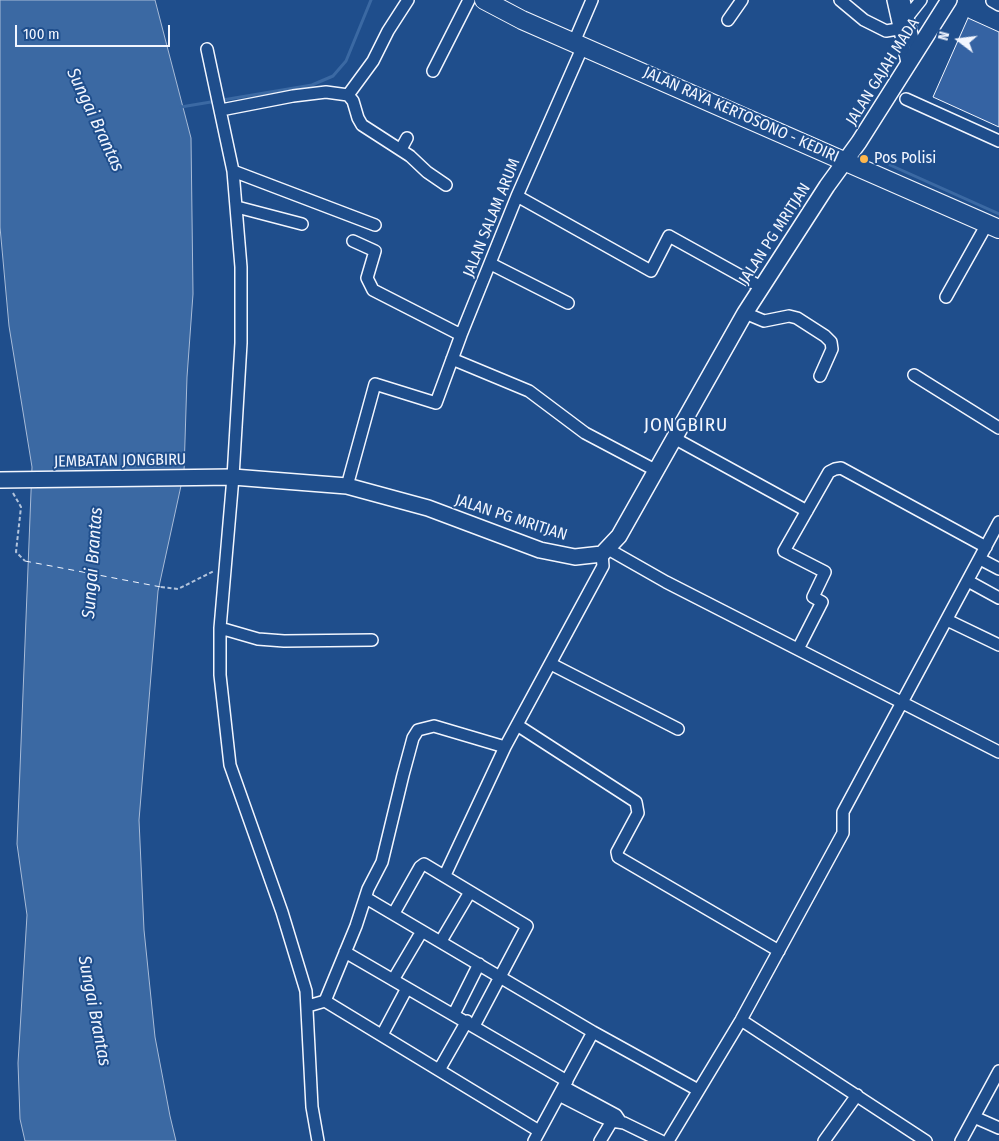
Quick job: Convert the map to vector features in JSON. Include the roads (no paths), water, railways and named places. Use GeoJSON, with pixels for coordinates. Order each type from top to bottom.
{"type":"FeatureCollection","features":[{"type":"Feature","properties":{"kind":"highway","name":"JALAN RAYA KERTOSONO - KEDIRI"},"geometry":{"type":"LineString","coordinates":[[484,0],[522,20],[993,226]]}},
{"type":"Feature","properties":{"kind":"main road","name":"JALAN GAJAH MADA"},"geometry":{"type":"LineString","coordinates":[[846,161],[908,67],[949,0]]}},
{"type":"Feature","properties":{"kind":"main road","name":"JALAN PG MRITJAN"},"geometry":{"type":"LineString","coordinates":[[230,477],[347,486],[428,508],[540,550],[575,557],[605,552],[619,536],[761,287],[827,186],[846,161]]}},
{"type":"Feature","properties":{"kind":"main road","name":"JEMBATAN JONGBIRU"},"geometry":{"type":"LineString","coordinates":[[0,480],[17,485],[230,477]]}},
{"type":"Feature","properties":{"kind":"street"},"geometry":{"type":"LineString","coordinates":[[348,95],[373,61],[388,31],[408,0]]}},
{"type":"Feature","properties":{"kind":"street"},"geometry":{"type":"LineString","coordinates":[[433,71],[469,0]]}},
{"type":"Feature","properties":{"kind":"street","name":"JALAN SALAM ARUM"},"geometry":{"type":"LineString","coordinates":[[347,486],[375,384],[436,403],[461,335],[579,44],[592,0]]}},
{"type":"Feature","properties":{"kind":"street"},"geometry":{"type":"LineString","coordinates":[[728,20],[742,0]]}},
{"type":"Feature","properties":{"kind":"street"},"geometry":{"type":"LineString","coordinates":[[840,0],[874,27],[886,31],[898,29],[908,20],[921,0]]}},
{"type":"Feature","properties":{"kind":"street"},"geometry":{"type":"LineString","coordinates":[[893,0],[908,67]]}},
{"type":"Feature","properties":{"kind":"street"},"geometry":{"type":"LineString","coordinates":[[904,0],[916,52]]}},
{"type":"Feature","properties":{"kind":"street"},"geometry":{"type":"LineString","coordinates":[[207,49],[233,171],[237,207],[241,343],[220,628],[220,675],[230,765],[282,912],[306,991],[312,1107],[318,1141]]}},
{"type":"Feature","properties":{"kind":"street"},"geometry":{"type":"LineString","coordinates":[[221,110],[307,94],[326,92],[348,95],[353,101],[362,125],[400,149],[446,185]]}},
{"type":"Feature","properties":{"kind":"street"},"geometry":{"type":"LineString","coordinates":[[906,99],[999,141]]}},
{"type":"Feature","properties":{"kind":"street"},"geometry":{"type":"LineString","coordinates":[[400,149],[407,138]]}},
{"type":"Feature","properties":{"kind":"street"},"geometry":{"type":"LineString","coordinates":[[233,171],[375,225]]}},
{"type":"Feature","properties":{"kind":"street"},"geometry":{"type":"LineString","coordinates":[[517,196],[651,271],[670,236],[761,287]]}},
{"type":"Feature","properties":{"kind":"street"},"geometry":{"type":"LineString","coordinates":[[237,207],[302,224]]}},
{"type":"Feature","properties":{"kind":"street"},"geometry":{"type":"LineString","coordinates":[[946,297],[993,226]]}},
{"type":"Feature","properties":{"kind":"street"},"geometry":{"type":"LineString","coordinates":[[353,241],[376,251],[367,278],[373,290],[461,335]]}},
{"type":"Feature","properties":{"kind":"street"},"geometry":{"type":"LineString","coordinates":[[491,264],[568,303]]}},
{"type":"Feature","properties":{"kind":"street"},"geometry":{"type":"LineString","coordinates":[[745,313],[764,321],[789,316],[797,318],[826,336],[832,348],[820,376]]}},
{"type":"Feature","properties":{"kind":"street"},"geometry":{"type":"LineString","coordinates":[[452,360],[528,391],[585,433],[655,470]]}},
{"type":"Feature","properties":{"kind":"street"},"geometry":{"type":"LineString","coordinates":[[914,375],[999,428]]}},
{"type":"Feature","properties":{"kind":"street"},"geometry":{"type":"LineString","coordinates":[[674,438],[807,511]]}},
{"type":"Feature","properties":{"kind":"street"},"geometry":{"type":"LineString","coordinates":[[798,649],[822,602],[813,597],[825,572],[784,551],[829,472],[841,468],[986,547]]}},
{"type":"Feature","properties":{"kind":"street"},"geometry":{"type":"LineString","coordinates":[[668,1141],[741,1020],[843,833],[843,812],[999,522]]}},
{"type":"Feature","properties":{"kind":"street"},"geometry":{"type":"LineString","coordinates":[[445,875],[505,747],[603,566],[605,552],[999,752]]}},
{"type":"Feature","properties":{"kind":"street"},"geometry":{"type":"LineString","coordinates":[[980,560],[999,569]]}},
{"type":"Feature","properties":{"kind":"street"},"geometry":{"type":"LineString","coordinates":[[968,581],[999,598]]}},
{"type":"Feature","properties":{"kind":"street"},"geometry":{"type":"LineString","coordinates":[[946,620],[999,646]]}},
{"type":"Feature","properties":{"kind":"street"},"geometry":{"type":"LineString","coordinates":[[220,628],[258,639],[284,642],[372,640]]}},
{"type":"Feature","properties":{"kind":"street"},"geometry":{"type":"LineString","coordinates":[[551,664],[678,729]]}},
{"type":"Feature","properties":{"kind":"street"},"geometry":{"type":"LineString","coordinates":[[517,725],[636,802],[638,812],[617,852],[618,857],[778,951]]}},
{"type":"Feature","properties":{"kind":"street"},"geometry":{"type":"LineString","coordinates":[[325,1001],[368,889],[382,862],[402,776],[413,738],[418,730],[434,726],[505,747]]}},
{"type":"Feature","properties":{"kind":"street"},"geometry":{"type":"LineString","coordinates":[[394,913],[420,867],[424,864],[527,926],[500,977],[439,1070]]}},
{"type":"Feature","properties":{"kind":"street"},"geometry":{"type":"LineString","coordinates":[[441,941],[470,892]]}},
{"type":"Feature","properties":{"kind":"street"},"geometry":{"type":"LineString","coordinates":[[366,898],[593,1032],[698,1090]]}},
{"type":"Feature","properties":{"kind":"street"},"geometry":{"type":"LineString","coordinates":[[393,980],[422,931]]}},
{"type":"Feature","properties":{"kind":"street"},"geometry":{"type":"LineString","coordinates":[[345,952],[471,1023],[563,1088],[616,1119],[661,1141]]}},
{"type":"Feature","properties":{"kind":"street"},"geometry":{"type":"LineString","coordinates":[[454,1014],[479,964]]}},
{"type":"Feature","properties":{"kind":"street"},"geometry":{"type":"LineString","coordinates":[[382,1035],[407,988]]}},
{"type":"Feature","properties":{"kind":"street"},"geometry":{"type":"LineString","coordinates":[[308,1006],[325,1001],[439,1070],[536,1136],[593,1032]]}},
{"type":"Feature","properties":{"kind":"street"},"geometry":{"type":"LineString","coordinates":[[741,1020],[926,1141]]}},
{"type":"Feature","properties":{"kind":"street"},"geometry":{"type":"LineString","coordinates":[[960,1141],[999,1071]]}},
{"type":"Feature","properties":{"kind":"street"},"geometry":{"type":"LineString","coordinates":[[824,1141],[857,1095]]}},
{"type":"Feature","properties":{"kind":"street"},"geometry":{"type":"LineString","coordinates":[[974,1117],[999,1128]]}},
{"type":"Feature","properties":{"kind":"street"},"geometry":{"type":"LineString","coordinates":[[600,1141],[616,1119]]}},
{"type":"Feature","properties":{"kind":"water","name":"Sungai Brantas"},"geometry":{"type":"Polygon","coordinates":[[[0,0],[155,0],[191,138],[193,294],[187,377],[184,472],[158,591],[139,820],[144,930],[155,1037],[176,1141],[25,1141],[20,1119],[18,1063],[27,915],[17,844],[32,467],[9,326],[0,227],[0,0]]]}},
{"type":"Feature","properties":{"kind":"waterway"},"geometry":{"type":"LineString","coordinates":[[181,107],[312,85],[333,76],[346,61],[371,0]]}},
{"type":"Feature","properties":{"kind":"waterway"},"geometry":{"type":"LineString","coordinates":[[890,165],[999,214]]}},
{"type":"Feature","properties":{"kind":"place","name":"Pos Polisi"},"geometry":{"type":"Point","coordinates":[864,159]}},
{"type":"Feature","properties":{"kind":"district","name":"JONGBIRU"},"geometry":{"type":"Point","coordinates":[686,426]}}]}
